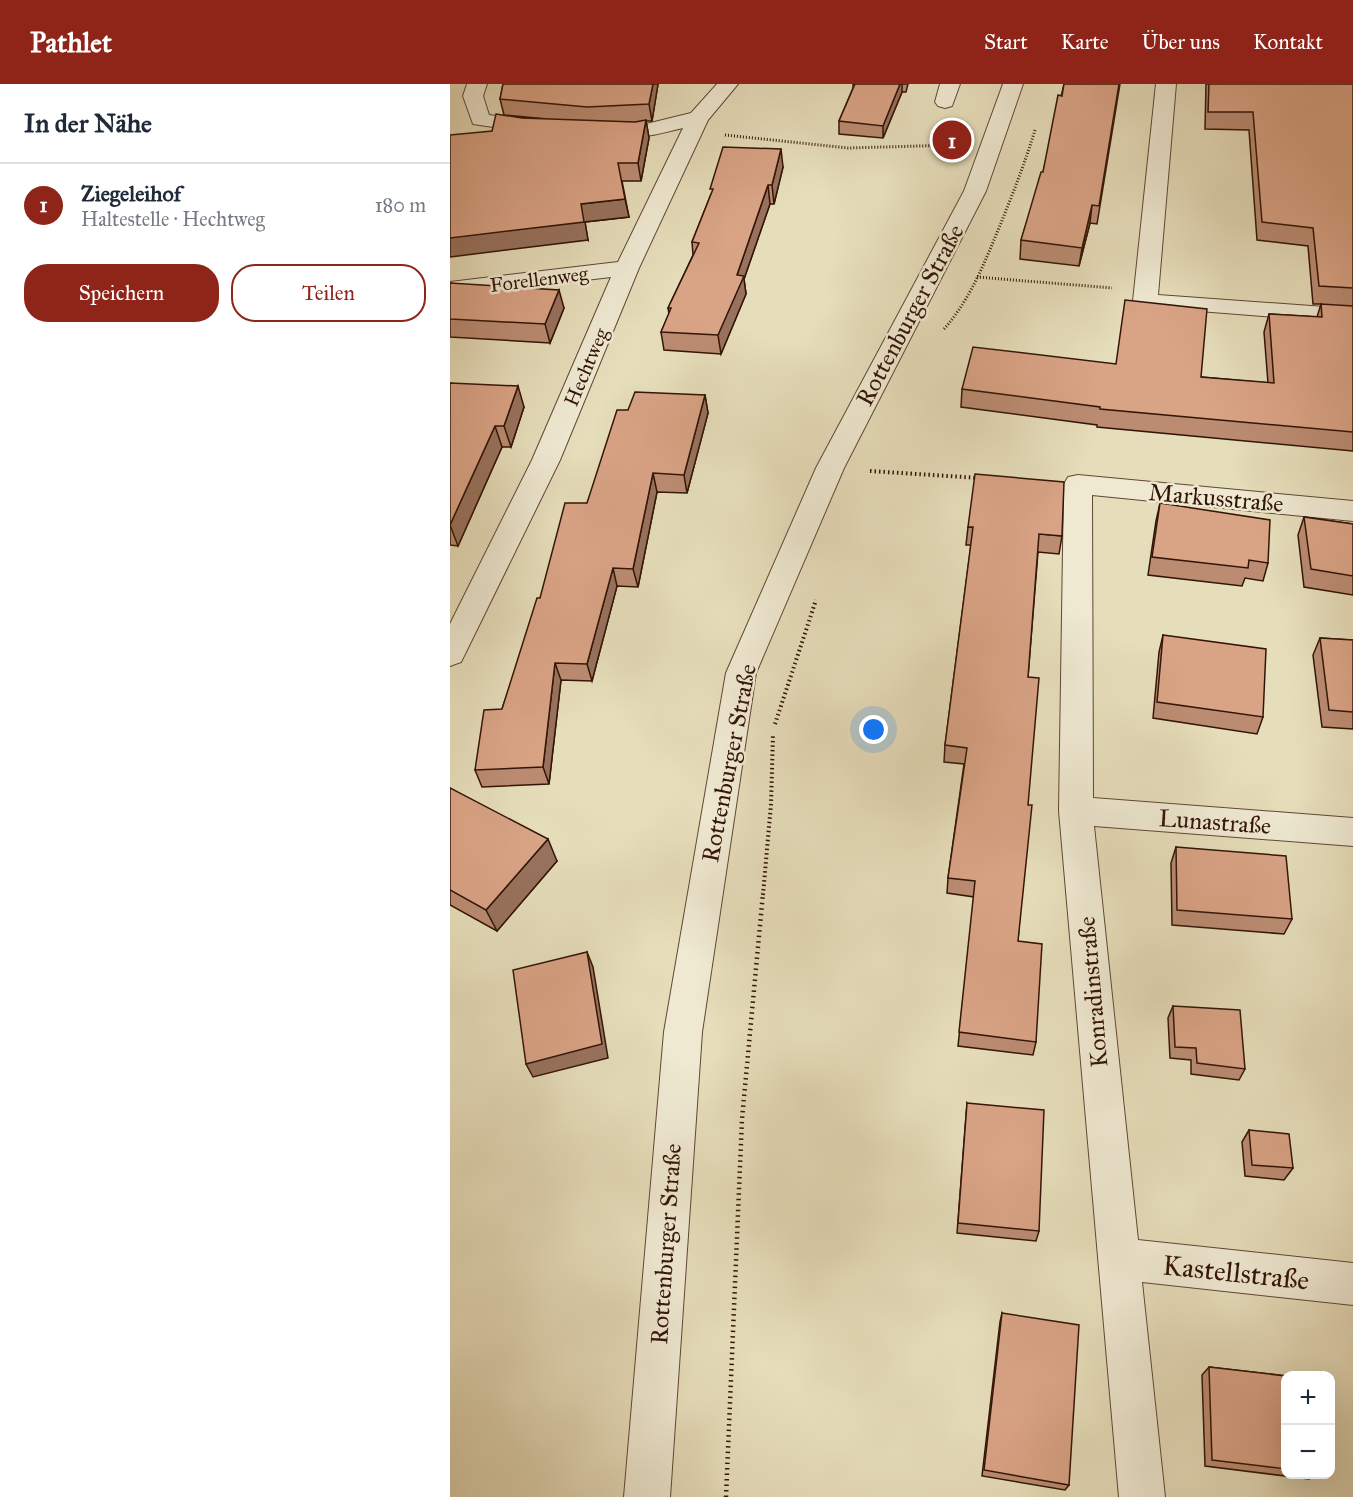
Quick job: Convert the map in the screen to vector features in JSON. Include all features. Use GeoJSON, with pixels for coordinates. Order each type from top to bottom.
{"type":"FeatureCollection","features":[{"type":"Feature","properties":{"kind":"street"},"geometry":{"type":"LineString","coordinates":[[477,84],[473,96],[480,120],[526,128],[560,129]]}},
{"type":"Feature","properties":{"kind":"street","name":"Hechtweg"},"geometry":{"type":"LineString","coordinates":[[450,654],[546,460],[627,268],[695,125],[728,84]]}},
{"type":"Feature","properties":{"kind":"street","name":"Rottenburger Straße"},"geometry":{"type":"LineString","coordinates":[[647,1497],[683,1032],[741,673],[830,468],[975,191],[1013,84]]}},
{"type":"Feature","properties":{"kind":"street"},"geometry":{"type":"LineString","coordinates":[[1166,84],[1145,296],[1353,316]]}},
{"type":"Feature","properties":{"kind":"street"},"geometry":{"type":"LineString","coordinates":[[582,130],[638,132],[695,125]]}},
{"type":"Feature","properties":{"kind":"street","name":"Forellenweg"},"geometry":{"type":"LineString","coordinates":[[450,289],[627,268]]}},
{"type":"Feature","properties":{"kind":"street","name":"Markusstraße"},"geometry":{"type":"LineString","coordinates":[[1078,484],[1353,511]]}},
{"type":"Feature","properties":{"kind":"street","name":"Konradinstraße"},"geometry":{"type":"LineString","coordinates":[[1078,484],[1076,811],[1142,1497]]}},
{"type":"Feature","properties":{"kind":"street","name":"Lunastraße"},"geometry":{"type":"LineString","coordinates":[[1076,811],[1353,832]]}},
{"type":"Feature","properties":{"kind":"street","name":"Kastellstraße"},"geometry":{"type":"LineString","coordinates":[[1118,1259],[1353,1284]]}},
{"type":"Feature","properties":{"kind":"path"},"geometry":{"type":"LineString","coordinates":[[695,125],[848,148],[960,145],[969,119],[1002,117]]}},
{"type":"Feature","properties":{"kind":"path"},"geometry":{"type":"LineString","coordinates":[[940,333],[957,316],[977,277],[1023,172],[1038,119]]}},
{"type":"Feature","properties":{"kind":"path"},"geometry":{"type":"LineString","coordinates":[[977,277],[1145,296]]}},
{"type":"Feature","properties":{"kind":"path"},"geometry":{"type":"LineString","coordinates":[[872,461],[869,471],[983,478]]}},
{"type":"Feature","properties":{"kind":"path"},"geometry":{"type":"LineString","coordinates":[[726,1497],[742,1119],[771,804],[773,729],[818,595]]}},
{"type":"Feature","properties":{"kind":"building"},"geometry":{"type":"Polygon","coordinates":[[[503,84],[653,84],[649,104],[587,107],[500,99],[503,84]]]}},
{"type":"Feature","properties":{"kind":"building"},"geometry":{"type":"Polygon","coordinates":[[[855,84],[900,84],[883,126],[839,121],[855,84]]]}},
{"type":"Feature","properties":{"kind":"building"},"geometry":{"type":"Polygon","coordinates":[[[1064,84],[1119,84],[1099,206],[1092,205],[1082,248],[1021,240],[1041,172],[1043,172],[1058,95],[1062,96],[1064,84]]]}},
{"type":"Feature","properties":{"kind":"building"},"geometry":{"type":"Polygon","coordinates":[[[1209,84],[1353,84],[1353,288],[1319,286],[1313,228],[1262,222],[1253,112],[1208,112],[1209,84]]]}},
{"type":"Feature","properties":{"kind":"building"},"geometry":{"type":"Polygon","coordinates":[[[496,114],[522,118],[635,122],[646,120],[638,163],[618,163],[625,199],[581,204],[584,222],[450,238],[450,135],[492,131],[496,114]]]}},
{"type":"Feature","properties":{"kind":"building"},"geometry":{"type":"Polygon","coordinates":[[[723,147],[781,149],[772,185],[768,185],[737,275],[744,276],[718,335],[661,332],[671,308],[668,308],[699,243],[692,242],[713,189],[710,189],[723,147]]]}},
{"type":"Feature","properties":{"kind":"building"},"geometry":{"type":"Polygon","coordinates":[[[450,283],[559,290],[545,324],[450,319],[450,283]]]}},
{"type":"Feature","properties":{"kind":"building"},"geometry":{"type":"Polygon","coordinates":[[[1125,300],[1207,309],[1201,377],[1274,383],[1269,314],[1322,317],[1321,304],[1353,306],[1353,432],[1100,409],[1100,407],[962,389],[973,347],[1116,364],[1125,300]]]}},
{"type":"Feature","properties":{"kind":"building"},"geometry":{"type":"Polygon","coordinates":[[[450,383],[518,386],[504,426],[495,426],[450,525],[450,383]]]}},
{"type":"Feature","properties":{"kind":"building"},"geometry":{"type":"Polygon","coordinates":[[[635,392],[705,395],[684,475],[653,473],[633,569],[613,568],[587,664],[555,663],[543,767],[475,770],[484,710],[502,709],[537,598],[540,598],[565,503],[587,503],[617,410],[628,410],[635,392]]]}},
{"type":"Feature","properties":{"kind":"building"},"geometry":{"type":"Polygon","coordinates":[[[975,474],[1064,482],[1062,536],[1039,534],[1028,677],[1039,678],[1028,805],[1032,805],[1018,941],[1042,944],[1036,1042],[959,1032],[975,881],[948,878],[967,748],[945,745],[973,527],[968,527],[975,474]]]}},
{"type":"Feature","properties":{"kind":"building"},"geometry":{"type":"Polygon","coordinates":[[[1160,503],[1270,520],[1268,563],[1249,560],[1248,568],[1152,557],[1160,503]]]}},
{"type":"Feature","properties":{"kind":"building"},"geometry":{"type":"Polygon","coordinates":[[[1304,517],[1353,524],[1353,576],[1311,569],[1304,517]]]}},
{"type":"Feature","properties":{"kind":"building"},"geometry":{"type":"Polygon","coordinates":[[[1163,635],[1266,649],[1263,717],[1157,702],[1163,635]]]}},
{"type":"Feature","properties":{"kind":"building"},"geometry":{"type":"Polygon","coordinates":[[[1320,638],[1353,640],[1353,712],[1329,710],[1320,638]]]}},
{"type":"Feature","properties":{"kind":"building"},"geometry":{"type":"Polygon","coordinates":[[[450,788],[548,839],[486,910],[450,890],[450,788]]]}},
{"type":"Feature","properties":{"kind":"building"},"geometry":{"type":"Polygon","coordinates":[[[1176,847],[1286,856],[1292,919],[1177,910],[1176,847]]]}},
{"type":"Feature","properties":{"kind":"building"},"geometry":{"type":"Polygon","coordinates":[[[587,952],[602,1044],[526,1064],[513,970],[587,952]]]}},
{"type":"Feature","properties":{"kind":"building"},"geometry":{"type":"Polygon","coordinates":[[[1173,1006],[1240,1010],[1245,1069],[1197,1063],[1196,1048],[1175,1047],[1173,1006]]]}},
{"type":"Feature","properties":{"kind":"building"},"geometry":{"type":"Polygon","coordinates":[[[967,1103],[1044,1110],[1039,1231],[958,1223],[967,1103]]]}},
{"type":"Feature","properties":{"kind":"building"},"geometry":{"type":"Polygon","coordinates":[[[1249,1130],[1289,1134],[1293,1168],[1252,1165],[1249,1130]]]}},
{"type":"Feature","properties":{"kind":"building"},"geometry":{"type":"Polygon","coordinates":[[[1002,1313],[1079,1325],[1069,1485],[984,1470],[1002,1313]]]}},
{"type":"Feature","properties":{"kind":"building"},"geometry":{"type":"Polygon","coordinates":[[[1209,1367],[1281,1375],[1281,1468],[1212,1460],[1209,1367]]]}},
{"type":"Feature","properties":{"kind":"place","name":"Ziegeleihof"},"geometry":{"type":"Point","coordinates":[952,140]}}]}
